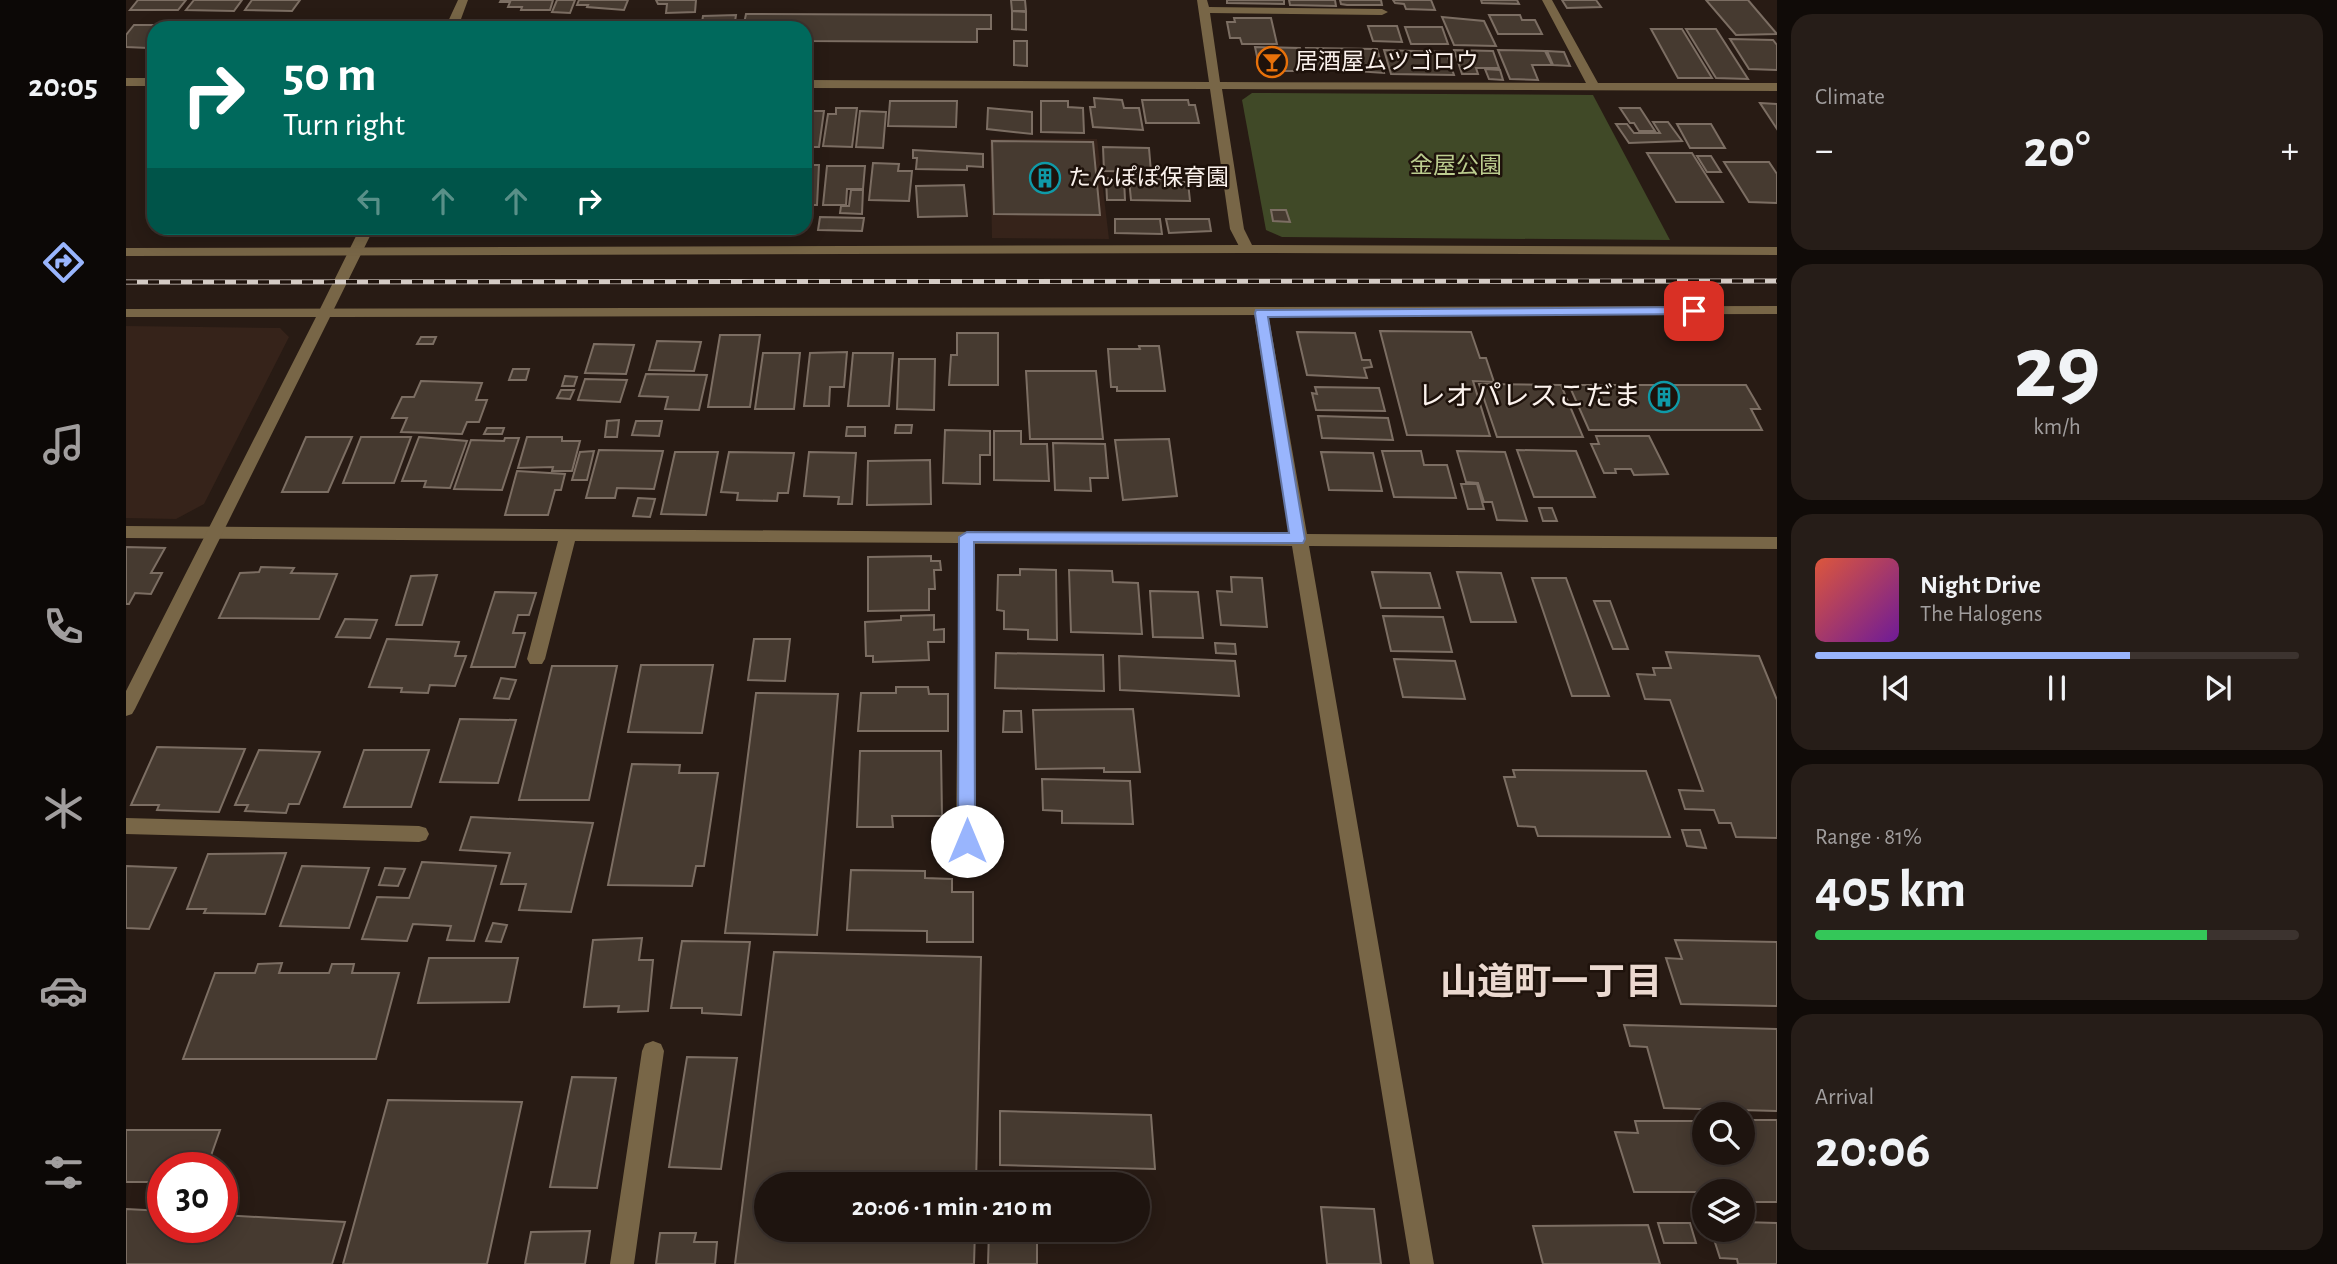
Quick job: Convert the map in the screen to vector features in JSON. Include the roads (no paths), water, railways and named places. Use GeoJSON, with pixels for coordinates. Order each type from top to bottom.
{"type":"FeatureCollection","features":[{"type":"Feature","properties":{"kind":"street"},"geometry":{"type":"LineString","coordinates":[[454,21],[463,0]]}},
{"type":"Feature","properties":{"kind":"street"},"geometry":{"type":"LineString","coordinates":[[1547,0],[1593,85]]}},
{"type":"Feature","properties":{"kind":"street"},"geometry":{"type":"LineString","coordinates":[[1247,249],[1237,229],[1202,5],[1382,12]]}},
{"type":"Feature","properties":{"kind":"street"},"geometry":{"type":"LineString","coordinates":[[126,82],[147,82]]}},
{"type":"Feature","properties":{"kind":"street"},"geometry":{"type":"LineString","coordinates":[[812,84],[1777,87]]}},
{"type":"Feature","properties":{"kind":"street"},"geometry":{"type":"LineString","coordinates":[[126,709],[363,235]]}},
{"type":"Feature","properties":{"kind":"street"},"geometry":{"type":"LineString","coordinates":[[126,251],[1777,251]]}},
{"type":"Feature","properties":{"kind":"street"},"geometry":{"type":"LineString","coordinates":[[126,313],[1777,310]]}},
{"type":"Feature","properties":{"kind":"street"},"geometry":{"type":"LineString","coordinates":[[1261,313],[1422,1264]]}},
{"type":"Feature","properties":{"kind":"street"},"geometry":{"type":"LineString","coordinates":[[126,532],[1777,543]]}},
{"type":"Feature","properties":{"kind":"street"},"geometry":{"type":"LineString","coordinates":[[536,659],[568,534]]}},
{"type":"Feature","properties":{"kind":"street"},"geometry":{"type":"LineString","coordinates":[[967,537],[967,841]]}},
{"type":"Feature","properties":{"kind":"street"},"geometry":{"type":"LineString","coordinates":[[126,826],[419,834]]}},
{"type":"Feature","properties":{"kind":"street"},"geometry":{"type":"LineString","coordinates":[[622,1264],[653,1051]]}},
{"type":"Feature","properties":{"kind":"railway"},"geometry":{"type":"LineString","coordinates":[[126,282],[1777,281]]}},
{"type":"Feature","properties":{"kind":"place","name":"居酒屋ムツゴロウ"},"geometry":{"type":"Point","coordinates":[1272,62]}},
{"type":"Feature","properties":{"kind":"place","name":"たんぽぽ保育園"},"geometry":{"type":"Point","coordinates":[1045,178]}},
{"type":"Feature","properties":{"kind":"place","name":"レオパレスこだま"},"geometry":{"type":"Point","coordinates":[1664,397]}},
{"type":"Feature","properties":{"kind":"district","name":"山道町一丁目"},"geometry":{"type":"Point","coordinates":[1551,982]}},
{"type":"Feature","properties":{"kind":"park label","name":"金屋公園"},"geometry":{"type":"Point","coordinates":[1456,166]}}]}
